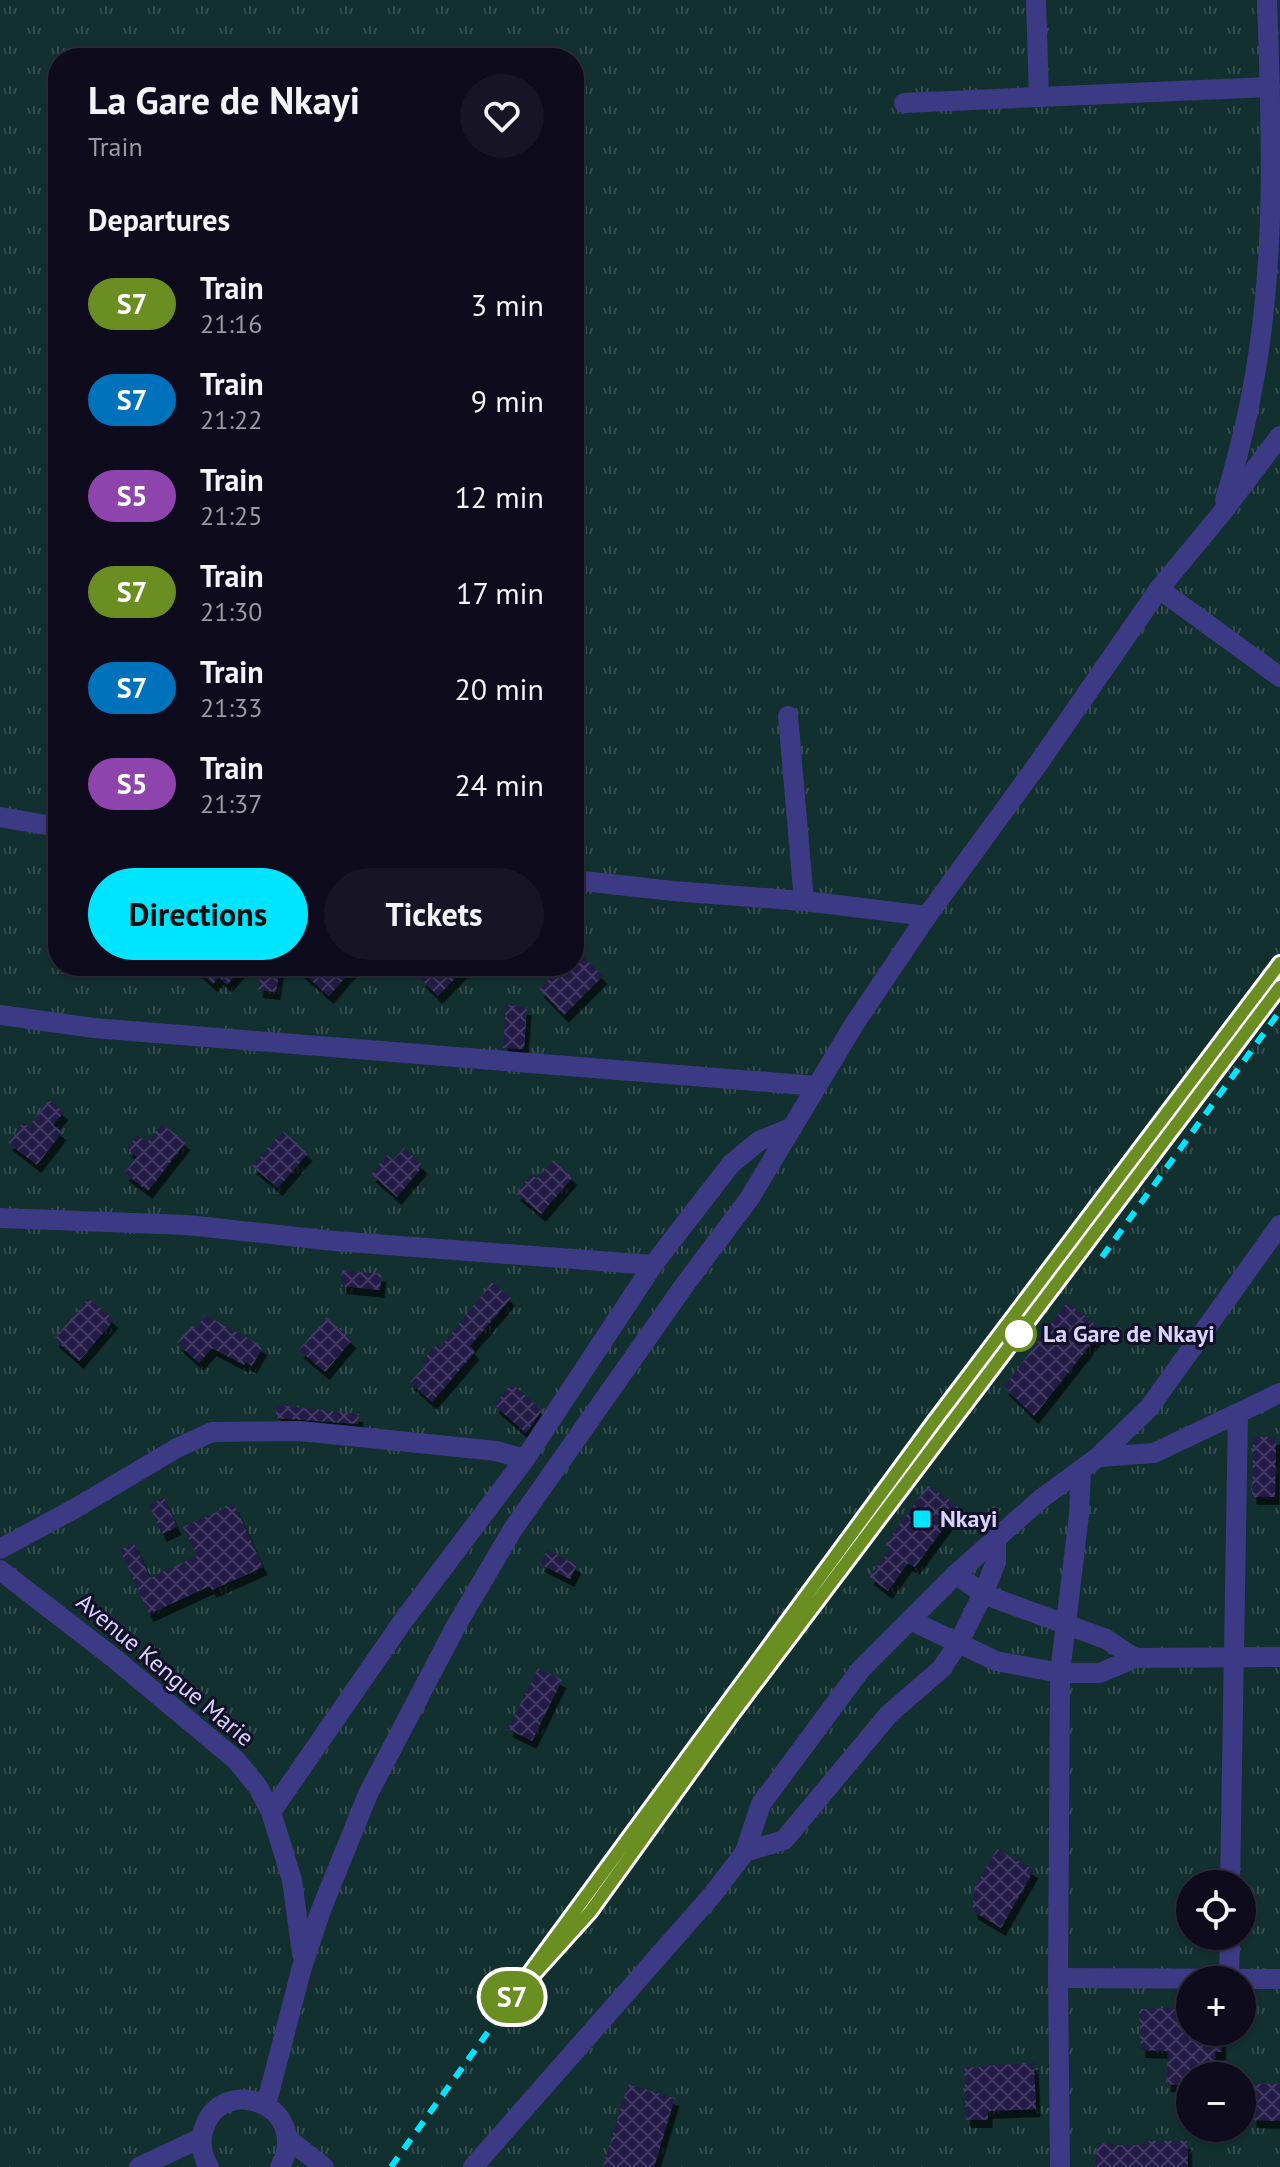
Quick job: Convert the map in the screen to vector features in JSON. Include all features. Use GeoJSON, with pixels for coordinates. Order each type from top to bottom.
{"type":"FeatureCollection","features":[{"type":"Feature","properties":{"kind":"street"},"geometry":{"type":"LineString","coordinates":[[1036,0],[1039,97]]}},
{"type":"Feature","properties":{"kind":"street"},"geometry":{"type":"LineString","coordinates":[[1221,514],[1239,454],[1259,355],[1267,251],[1270,87],[1267,0]]}},
{"type":"Feature","properties":{"kind":"street"},"geometry":{"type":"LineString","coordinates":[[904,103],[1270,87]]}},
{"type":"Feature","properties":{"kind":"street"},"geometry":{"type":"LineString","coordinates":[[266,2105],[302,1967],[321,1910],[368,1794],[456,1626],[513,1529],[749,1199],[855,1023],[927,916],[1040,761],[1159,589],[1280,436]]}},
{"type":"Feature","properties":{"kind":"street"},"geometry":{"type":"LineString","coordinates":[[1159,589],[1280,677]]}},
{"type":"Feature","properties":{"kind":"street"},"geometry":{"type":"LineString","coordinates":[[788,716],[804,901]]}},
{"type":"Feature","properties":{"kind":"street"},"geometry":{"type":"LineString","coordinates":[[0,817],[48,825]]}},
{"type":"Feature","properties":{"kind":"street"},"geometry":{"type":"LineString","coordinates":[[584,881],[804,901],[927,916]]}},
{"type":"Feature","properties":{"kind":"street"},"geometry":{"type":"LineString","coordinates":[[0,1015],[94,1028],[817,1086]]}},
{"type":"Feature","properties":{"kind":"street"},"geometry":{"type":"LineString","coordinates":[[271,1812],[403,1621],[525,1459],[653,1265],[731,1164],[759,1141],[793,1127]]}},
{"type":"Feature","properties":{"kind":"street"},"geometry":{"type":"LineString","coordinates":[[0,1218],[187,1225],[335,1241],[653,1265]]}},
{"type":"Feature","properties":{"kind":"street"},"geometry":{"type":"LineString","coordinates":[[473,2167],[713,1894],[745,1852],[761,1804],[861,1669],[956,1574],[1042,1498],[1098,1457],[1149,1408],[1280,1225]]}},
{"type":"Feature","properties":{"kind":"street"},"geometry":{"type":"LineString","coordinates":[[1098,1457],[1154,1453],[1280,1393]]}},
{"type":"Feature","properties":{"kind":"street"},"geometry":{"type":"LineString","coordinates":[[1230,1870],[1238,1414]]}},
{"type":"Feature","properties":{"kind":"street"},"geometry":{"type":"LineString","coordinates":[[0,1549],[177,1448],[212,1432],[299,1431],[496,1451],[525,1459]]}},
{"type":"Feature","properties":{"kind":"street"},"geometry":{"type":"LineString","coordinates":[[1060,2167],[1060,1673],[1079,1515],[1081,1470]]}},
{"type":"Feature","properties":{"kind":"street"},"geometry":{"type":"LineString","coordinates":[[745,1852],[784,1840],[889,1714],[941,1669],[958,1644],[983,1594],[996,1562],[996,1538]]}},
{"type":"Feature","properties":{"kind":"street","name":"Avenue Kengue Marie"},"geometry":{"type":"LineString","coordinates":[[0,1570],[115,1659],[236,1760],[258,1787],[271,1812],[292,1880],[302,1967]]}},
{"type":"Feature","properties":{"kind":"street"},"geometry":{"type":"LineString","coordinates":[[956,1574],[983,1594],[1106,1639],[1135,1658]]}},
{"type":"Feature","properties":{"kind":"street"},"geometry":{"type":"LineString","coordinates":[[910,1620],[996,1661],[1060,1673],[1100,1673],[1135,1658],[1280,1657]]}},
{"type":"Feature","properties":{"kind":"street"},"geometry":{"type":"LineString","coordinates":[[1058,1978],[1176,1979]]}},
{"type":"Feature","properties":{"kind":"street"},"geometry":{"type":"LineString","coordinates":[[1256,1979],[1280,1979]]}},
{"type":"Feature","properties":{"kind":"street"},"geometry":{"type":"LineString","coordinates":[[209,2167],[201,2150],[201,2138],[211,2115],[231,2101],[255,2100],[266,2105],[281,2119],[287,2148],[280,2167]]}},
{"type":"Feature","properties":{"kind":"street"},"geometry":{"type":"LineString","coordinates":[[139,2167],[201,2138]]}},
{"type":"Feature","properties":{"kind":"street"},"geometry":{"type":"LineString","coordinates":[[287,2138],[324,2167]]}},
{"type":"Feature","properties":{"kind":"green space"},"geometry":{"type":"Polygon","coordinates":[[[0,0],[1280,0],[1280,2167],[0,2167],[0,0]]]}},
{"type":"Feature","properties":{"kind":"building"},"geometry":{"type":"Polygon","coordinates":[[[584,957],[603,976],[564,1015],[539,989],[552,976],[559,979],[562,976],[584,976],[584,957]]]}},
{"type":"Feature","properties":{"kind":"building"},"geometry":{"type":"Polygon","coordinates":[[[204,976],[235,976],[227,985],[219,977],[213,984],[204,976]]]}},
{"type":"Feature","properties":{"kind":"building"},"geometry":{"type":"Polygon","coordinates":[[[260,976],[278,976],[276,992],[258,990],[260,976]]]}},
{"type":"Feature","properties":{"kind":"building"},"geometry":{"type":"Polygon","coordinates":[[[306,976],[346,976],[329,996],[306,976]]]}},
{"type":"Feature","properties":{"kind":"building"},"geometry":{"type":"Polygon","coordinates":[[[424,976],[457,976],[438,996],[421,979],[424,976]]]}},
{"type":"Feature","properties":{"kind":"building"},"geometry":{"type":"Polygon","coordinates":[[[506,1005],[527,1007],[524,1049],[503,1048],[506,1005]]]}},
{"type":"Feature","properties":{"kind":"building"},"geometry":{"type":"Polygon","coordinates":[[[49,1100],[64,1112],[53,1125],[62,1132],[37,1165],[8,1143],[23,1123],[28,1127],[49,1100]]]}},
{"type":"Feature","properties":{"kind":"building"},"geometry":{"type":"Polygon","coordinates":[[[162,1124],[186,1142],[148,1191],[124,1173],[137,1157],[127,1149],[137,1135],[147,1142],[162,1124]]]}},
{"type":"Feature","properties":{"kind":"building"},"geometry":{"type":"Polygon","coordinates":[[[283,1131],[308,1153],[278,1188],[252,1166],[283,1131]]]}},
{"type":"Feature","properties":{"kind":"building"},"geometry":{"type":"Polygon","coordinates":[[[404,1148],[423,1166],[397,1197],[371,1174],[387,1155],[393,1160],[404,1148]]]}},
{"type":"Feature","properties":{"kind":"building"},"geometry":{"type":"Polygon","coordinates":[[[553,1160],[573,1177],[541,1214],[516,1193],[532,1174],[537,1179],[553,1160]]]}},
{"type":"Feature","properties":{"kind":"building"},"geometry":{"type":"Polygon","coordinates":[[[342,1270],[382,1274],[380,1290],[341,1286],[342,1270]]]}},
{"type":"Feature","properties":{"kind":"building"},"geometry":{"type":"Polygon","coordinates":[[[492,1282],[511,1298],[470,1346],[475,1352],[432,1402],[410,1382],[426,1365],[422,1361],[437,1344],[440,1348],[492,1282]]]}},
{"type":"Feature","properties":{"kind":"building"},"geometry":{"type":"Polygon","coordinates":[[[89,1298],[114,1320],[79,1361],[54,1339],[89,1298]]]}},
{"type":"Feature","properties":{"kind":"building","name":"La Gare de Nkayi"},"geometry":{"type":"Polygon","coordinates":[[[1067,1302],[1102,1330],[1034,1416],[1004,1387],[1067,1302]]]}},
{"type":"Feature","properties":{"kind":"building"},"geometry":{"type":"Polygon","coordinates":[[[206,1315],[263,1347],[252,1366],[212,1348],[199,1363],[177,1343],[192,1325],[195,1328],[206,1315]]]}},
{"type":"Feature","properties":{"kind":"building"},"geometry":{"type":"Polygon","coordinates":[[[326,1317],[352,1340],[325,1372],[299,1350],[326,1317]]]}},
{"type":"Feature","properties":{"kind":"building"},"geometry":{"type":"Polygon","coordinates":[[[512,1384],[542,1410],[526,1433],[494,1405],[512,1384]]]}},
{"type":"Feature","properties":{"kind":"building"},"geometry":{"type":"Polygon","coordinates":[[[277,1405],[359,1414],[358,1424],[275,1418],[277,1405]]]}},
{"type":"Feature","properties":{"kind":"building"},"geometry":{"type":"Polygon","coordinates":[[[1253,1437],[1276,1437],[1275,1497],[1252,1497],[1253,1437]]]}},
{"type":"Feature","properties":{"kind":"building"},"geometry":{"type":"Polygon","coordinates":[[[928,1485],[959,1507],[915,1567],[908,1563],[888,1591],[869,1577],[890,1549],[885,1545],[928,1485]]]}},
{"type":"Feature","properties":{"kind":"building"},"geometry":{"type":"Polygon","coordinates":[[[164,1498],[177,1527],[162,1534],[149,1505],[164,1498]]]}},
{"type":"Feature","properties":{"kind":"building"},"geometry":{"type":"Polygon","coordinates":[[[234,1504],[263,1567],[212,1590],[210,1586],[149,1614],[120,1550],[134,1543],[150,1578],[197,1556],[183,1527],[234,1504]]]}},
{"type":"Feature","properties":{"kind":"building"},"geometry":{"type":"Polygon","coordinates":[[[548,1550],[577,1565],[570,1579],[540,1564],[548,1550]]]}},
{"type":"Feature","properties":{"kind":"building"},"geometry":{"type":"Polygon","coordinates":[[[538,1668],[562,1680],[532,1741],[508,1729],[538,1668]]]}},
{"type":"Feature","properties":{"kind":"building"},"geometry":{"type":"Polygon","coordinates":[[[997,1849],[1034,1870],[1001,1928],[973,1911],[974,1888],[997,1849]]]}},
{"type":"Feature","properties":{"kind":"building"},"geometry":{"type":"Polygon","coordinates":[[[1176,2008],[1176,2046],[1222,2046],[1222,2052],[1215,2052],[1215,2062],[1176,2062],[1176,2085],[1166,2084],[1168,2051],[1141,2050],[1139,2009],[1176,2008]]]}},
{"type":"Feature","properties":{"kind":"building"},"geometry":{"type":"Polygon","coordinates":[[[1034,2062],[1036,2109],[988,2111],[988,2120],[966,2120],[964,2068],[1034,2062]]]}},
{"type":"Feature","properties":{"kind":"building"},"geometry":{"type":"Polygon","coordinates":[[[628,2084],[675,2098],[654,2167],[603,2167],[628,2084]]]}},
{"type":"Feature","properties":{"kind":"building"},"geometry":{"type":"Polygon","coordinates":[[[1256,2084],[1280,2084],[1280,2121],[1256,2120],[1256,2084]]]}},
{"type":"Feature","properties":{"kind":"building"},"geometry":{"type":"Polygon","coordinates":[[[1150,2141],[1187,2142],[1188,2167],[1095,2167],[1097,2143],[1132,2146],[1150,2141]]]}},
{"type":"Feature","properties":{"kind":"railway"},"geometry":{"type":"LineString","coordinates":[[391,2167],[943,1412],[1280,963]]}},
{"type":"Feature","properties":{"kind":"railway"},"geometry":{"type":"LineString","coordinates":[[825,1591],[1280,987]]}},
{"type":"Feature","properties":{"kind":"railway"},"geometry":{"type":"LineString","coordinates":[[1102,1257],[1280,1011]]}},
{"type":"Feature","properties":{"kind":"train","name":"S7"},"geometry":{"type":"LineString","coordinates":[[1280,963],[933,1423],[506,2005],[590,1912],[733,1713],[1280,987]]}},
{"type":"Feature","properties":{"kind":"place","name":"La Gare de Nkayi"},"geometry":{"type":"Point","coordinates":[1019,1334]}},
{"type":"Feature","properties":{"kind":"place","name":"Nkayi"},"geometry":{"type":"Point","coordinates":[922,1519]}}]}
